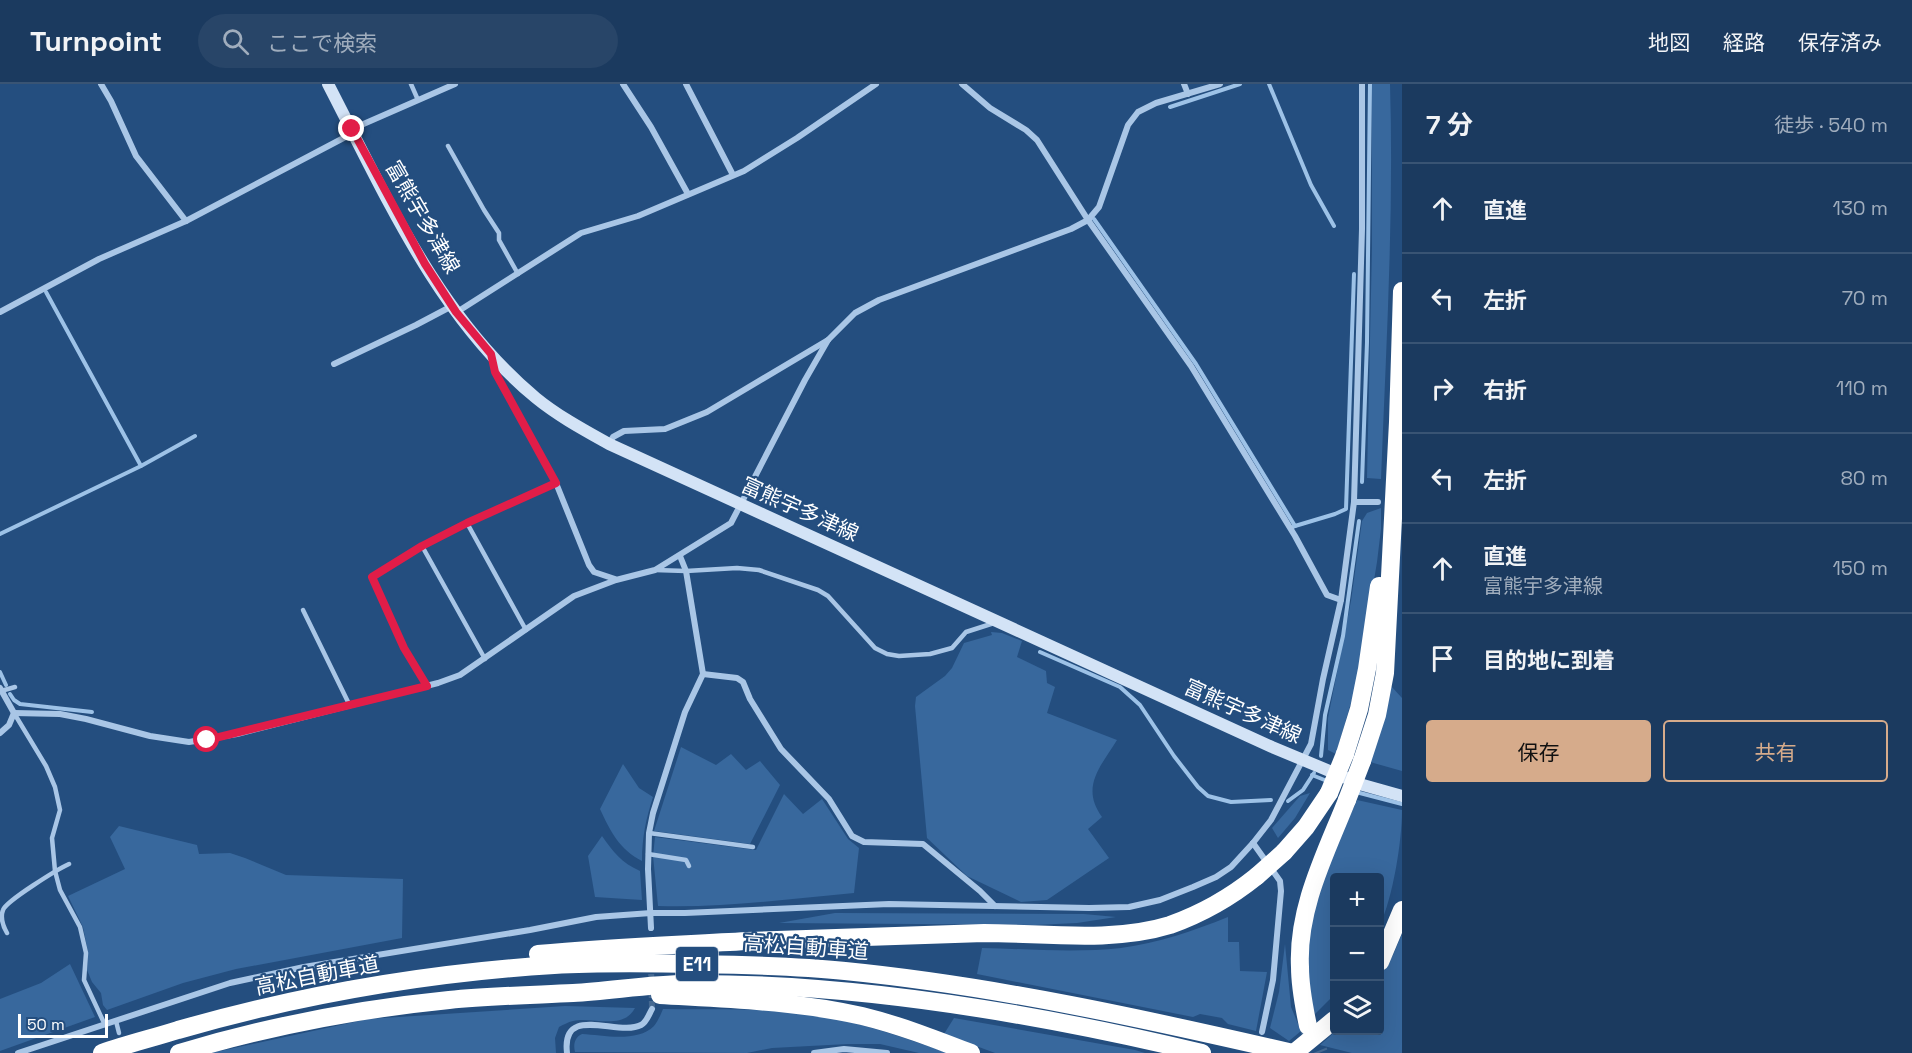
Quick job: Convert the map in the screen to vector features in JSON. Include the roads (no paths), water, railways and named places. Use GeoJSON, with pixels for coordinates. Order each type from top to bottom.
{"type":"FeatureCollection","features":[{"type":"Feature","properties":{"kind":"highway"},"geometry":{"type":"LineString","coordinates":[[307,998],[402,974],[492,959],[568,951],[986,933],[1089,935],[1137,932],[1169,925],[1206,909],[1239,890],[1284,852],[1306,827],[1329,793],[1345,754],[1359,709],[1367,669],[1385,503],[1398,422],[1402,291]]}},
{"type":"Feature","properties":{"kind":"highway"},"geometry":{"type":"LineString","coordinates":[[1308,1026],[1299,965],[1303,925],[1312,888],[1347,800],[1377,715],[1384,673],[1385,503]]}},
{"type":"Feature","properties":{"kind":"highway"},"geometry":{"type":"LineString","coordinates":[[1384,953],[1402,910]]}},
{"type":"Feature","properties":{"kind":"highway","name":"高松自動車道"},"geometry":{"type":"LineString","coordinates":[[102,1053],[212,1020],[307,998],[482,971],[555,965],[630,963],[774,965],[906,978],[1032,998],[1188,1029],[1293,1053]]}},
{"type":"Feature","properties":{"kind":"highway","name":"高松自動車道"},"geometry":{"type":"LineString","coordinates":[[178,1053],[219,1041],[366,1011],[448,1000],[609,991],[686,984],[842,992],[996,1012],[1202,1053]]}},
{"type":"Feature","properties":{"kind":"highway"},"geometry":{"type":"LineString","coordinates":[[609,991],[820,1008],[862,1016],[925,1035],[971,1053]]}},
{"type":"Feature","properties":{"kind":"highway"},"geometry":{"type":"LineString","coordinates":[[1293,1053],[1330,1024]]}},
{"type":"Feature","properties":{"kind":"main road","name":"富熊宇多津線"},"geometry":{"type":"LineString","coordinates":[[328,84],[402,223],[454,309],[491,354],[536,399],[609,444],[1304,760],[1362,785],[1402,796]]}},
{"type":"Feature","properties":{"kind":"street"},"geometry":{"type":"LineString","coordinates":[[101,84],[111,100],[136,156],[186,221]]}},
{"type":"Feature","properties":{"kind":"street"},"geometry":{"type":"LineString","coordinates":[[0,312],[99,259],[186,221],[353,131],[455,84]]}},
{"type":"Feature","properties":{"kind":"street"},"geometry":{"type":"LineString","coordinates":[[623,84],[651,127],[688,194]]}},
{"type":"Feature","properties":{"kind":"street"},"geometry":{"type":"LineString","coordinates":[[686,84],[733,175]]}},
{"type":"Feature","properties":{"kind":"street"},"geometry":{"type":"LineString","coordinates":[[334,364],[454,309],[518,274],[581,233],[638,216],[733,175],[767,157],[876,84]]}},
{"type":"Feature","properties":{"kind":"street"},"geometry":{"type":"LineString","coordinates":[[962,84],[990,108],[1026,130],[1037,140],[1088,220],[1191,366],[1327,595],[1341,600]]}},
{"type":"Feature","properties":{"kind":"street"},"geometry":{"type":"LineString","coordinates":[[1184,84],[1188,94]]}},
{"type":"Feature","properties":{"kind":"street"},"geometry":{"type":"LineString","coordinates":[[609,444],[613,437],[624,431],[665,429],[707,411],[828,340],[855,313],[879,300],[1071,229],[1088,220],[1099,207],[1128,125],[1138,112],[1156,103],[1220,84]]}},
{"type":"Feature","properties":{"kind":"street"},"geometry":{"type":"LineString","coordinates":[[18,1053],[230,983],[304,967],[531,930],[596,917],[889,904],[1129,907],[1152,902],[1193,887],[1216,877],[1231,867],[1271,820],[1311,744],[1341,600],[1354,502],[1361,240],[1362,84]]}},
{"type":"Feature","properties":{"kind":"street"},"geometry":{"type":"LineString","coordinates":[[14,713],[60,714],[150,736],[189,742],[237,734],[427,686],[460,675],[574,596],[616,580],[655,570],[730,523],[828,340]]}},
{"type":"Feature","properties":{"kind":"street"},"geometry":{"type":"LineString","coordinates":[[491,354],[495,372],[556,483],[589,565],[594,572],[616,580]]}},
{"type":"Feature","properties":{"kind":"street"},"geometry":{"type":"LineString","coordinates":[[372,577],[422,546],[467,523],[556,483]]}},
{"type":"Feature","properties":{"kind":"street"},"geometry":{"type":"LineString","coordinates":[[1354,502],[1385,503]]}},
{"type":"Feature","properties":{"kind":"street"},"geometry":{"type":"LineString","coordinates":[[651,928],[648,854],[653,813],[685,712],[703,674],[686,572],[680,556]]}},
{"type":"Feature","properties":{"kind":"street"},"geometry":{"type":"LineString","coordinates":[[703,674],[737,678],[743,682],[750,699],[780,749],[829,799],[852,836],[864,842],[923,844],[995,906]]}},
{"type":"Feature","properties":{"kind":"street"},"geometry":{"type":"LineString","coordinates":[[1,689],[14,713]]}},
{"type":"Feature","properties":{"kind":"street"},"geometry":{"type":"LineString","coordinates":[[0,733],[9,725],[14,713]]}},
{"type":"Feature","properties":{"kind":"street"},"geometry":{"type":"LineString","coordinates":[[1253,843],[1280,881],[1281,891],[1273,980],[1262,1032]]}},
{"type":"Feature","properties":{"kind":"street"},"geometry":{"type":"LineString","coordinates":[[567,1053],[568,1034],[574,1028],[583,1025],[633,1027],[641,1025],[652,1009]]}},
{"type":"Feature","properties":{"kind":"street"},"geometry":{"type":"LineString","coordinates":[[814,1053],[844,1049],[887,1053]]}},
{"type":"Feature","properties":{"kind":"lane"},"geometry":{"type":"LineString","coordinates":[[411,84],[418,100]]}},
{"type":"Feature","properties":{"kind":"lane"},"geometry":{"type":"LineString","coordinates":[[448,146],[499,233],[499,240],[518,274]]}},
{"type":"Feature","properties":{"kind":"lane"},"geometry":{"type":"LineString","coordinates":[[467,523],[526,630]]}},
{"type":"Feature","properties":{"kind":"lane"},"geometry":{"type":"LineString","coordinates":[[422,546],[485,659]]}},
{"type":"Feature","properties":{"kind":"lane"},"geometry":{"type":"LineString","coordinates":[[655,570],[686,572],[737,568],[759,570],[818,590],[828,596],[875,648],[887,654],[899,656],[930,654],[952,648],[966,632],[1000,621]]}},
{"type":"Feature","properties":{"kind":"lane"},"geometry":{"type":"LineString","coordinates":[[372,577],[404,648],[427,686]]}},
{"type":"Feature","properties":{"kind":"lane"},"geometry":{"type":"LineString","coordinates":[[303,609],[350,706]]}},
{"type":"Feature","properties":{"kind":"lane"},"geometry":{"type":"LineString","coordinates":[[1,689],[15,687]]}},
{"type":"Feature","properties":{"kind":"lane"},"geometry":{"type":"LineString","coordinates":[[14,713],[46,766],[55,787],[60,810],[51,838],[55,871],[60,890],[80,927],[86,953],[84,980],[105,1025]]}},
{"type":"Feature","properties":{"kind":"lane"},"geometry":{"type":"LineString","coordinates":[[649,833],[753,847]]}},
{"type":"Feature","properties":{"kind":"lane"},"geometry":{"type":"LineString","coordinates":[[648,854],[686,860],[688,866]]}},
{"type":"Feature","properties":{"kind":"lane"},"geometry":{"type":"LineString","coordinates":[[7,933],[2,918],[5,906],[55,871],[69,864]]}},
{"type":"Feature","properties":{"kind":"lane"},"geometry":{"type":"LineString","coordinates":[[116,1021],[119,1033]]}},
{"type":"Feature","properties":{"kind":"waterway"},"geometry":{"type":"LineString","coordinates":[[1170,107],[1240,84]]}},
{"type":"Feature","properties":{"kind":"waterway"},"geometry":{"type":"LineString","coordinates":[[1269,84],[1311,185],[1334,226]]}},
{"type":"Feature","properties":{"kind":"waterway"},"geometry":{"type":"LineString","coordinates":[[1362,482],[1367,342],[1370,84]]}},
{"type":"Feature","properties":{"kind":"waterway"},"geometry":{"type":"LineString","coordinates":[[1094,219],[1196,364],[1295,526],[1293,527]]}},
{"type":"Feature","properties":{"kind":"waterway"},"geometry":{"type":"LineString","coordinates":[[1295,526],[1346,509],[1354,274]]}},
{"type":"Feature","properties":{"kind":"waterway"},"geometry":{"type":"LineString","coordinates":[[46,292],[141,466]]}},
{"type":"Feature","properties":{"kind":"waterway"},"geometry":{"type":"LineString","coordinates":[[0,534],[141,466],[195,436]]}},
{"type":"Feature","properties":{"kind":"waterway"},"geometry":{"type":"LineString","coordinates":[[1321,756],[1325,715],[1343,636],[1359,521]]}},
{"type":"Feature","properties":{"kind":"waterway"},"geometry":{"type":"LineString","coordinates":[[1040,652],[1120,687],[1140,705],[1174,756],[1208,796],[1231,802],[1271,800]]}},
{"type":"Feature","properties":{"kind":"waterway"},"geometry":{"type":"LineString","coordinates":[[0,672],[6,685]]}},
{"type":"Feature","properties":{"kind":"waterway"},"geometry":{"type":"LineString","coordinates":[[10,694],[20,704],[92,712]]}},
{"type":"Feature","properties":{"kind":"waterway"},"geometry":{"type":"LineString","coordinates":[[1288,801],[1303,790],[1314,773]]}},
{"type":"Feature","properties":{"kind":"waterway"},"geometry":{"type":"LineString","coordinates":[[1312,775],[1327,781]]}},
{"type":"Feature","properties":{"kind":"waterway"},"geometry":{"type":"LineString","coordinates":[[1356,792],[1402,804]]}},
{"type":"Feature","properties":{"kind":"tunnel"},"geometry":{"type":"LineString","coordinates":[[651,965],[652,1009]]}},
{"type":"Feature","properties":{"kind":"tunnel"},"geometry":{"type":"LineString","coordinates":[[1308,1026],[1319,1053]]}}]}
